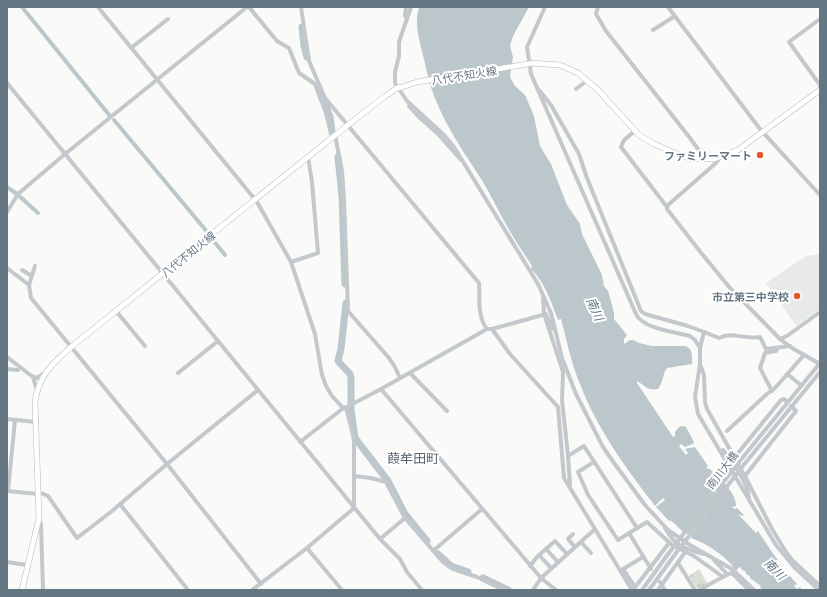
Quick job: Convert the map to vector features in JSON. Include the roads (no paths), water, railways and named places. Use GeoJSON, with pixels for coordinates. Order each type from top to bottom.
{"type":"FeatureCollection","features":[{"type":"Feature","properties":{"kind":"main road","name":"八代不知火線"},"geometry":{"type":"LineString","coordinates":[[22,590],[39,518],[36,422],[37,393],[46,372],[52,364],[71,347],[333,136],[384,97],[400,88],[417,82],[532,63],[549,63],[560,65],[572,69],[588,80],[635,131],[649,141],[687,158],[703,160],[720,157],[738,150],[764,133],[820,90]]}},
{"type":"Feature","properties":{"kind":"street"},"geometry":{"type":"LineString","coordinates":[[98,7],[255,199],[291,262],[316,334],[322,375],[326,386],[332,396],[346,407],[354,439],[354,508],[307,548],[252,590]]}},
{"type":"Feature","properties":{"kind":"street"},"geometry":{"type":"LineString","coordinates":[[7,212],[18,194],[65,154],[248,7],[276,41],[289,48],[299,73],[315,84],[326,113],[342,170],[348,311],[389,358],[400,378]]}},
{"type":"Feature","properties":{"kind":"street"},"geometry":{"type":"LineString","coordinates":[[301,7],[309,61],[325,98],[479,283],[481,316],[483,324],[490,329],[510,354],[558,407],[564,478],[633,589]]}},
{"type":"Feature","properties":{"kind":"street"},"geometry":{"type":"LineString","coordinates":[[406,7],[405,16],[407,18]]}},
{"type":"Feature","properties":{"kind":"street"},"geometry":{"type":"LineString","coordinates":[[411,7],[399,42],[399,56],[395,72],[395,83],[400,88],[407,101],[444,134],[454,146],[528,267],[543,295],[550,313],[562,358],[576,394],[603,447],[635,492],[668,530],[732,569],[754,590]]}},
{"type":"Feature","properties":{"kind":"street"},"geometry":{"type":"LineString","coordinates":[[545,7],[528,43],[526,51],[532,63],[531,74],[638,318],[648,326],[690,336],[696,340],[700,348]]}},
{"type":"Feature","properties":{"kind":"street"},"geometry":{"type":"LineString","coordinates":[[598,7],[596,14],[606,31],[690,138],[703,156],[703,160]]}},
{"type":"Feature","properties":{"kind":"street"},"geometry":{"type":"LineString","coordinates":[[668,7],[764,133],[820,195]]}},
{"type":"Feature","properties":{"kind":"street"},"geometry":{"type":"LineString","coordinates":[[654,30],[675,16]]}},
{"type":"Feature","properties":{"kind":"street"},"geometry":{"type":"LineString","coordinates":[[132,48],[168,19]]}},
{"type":"Feature","properties":{"kind":"street"},"geometry":{"type":"LineString","coordinates":[[820,19],[789,42],[820,85]]}},
{"type":"Feature","properties":{"kind":"street"},"geometry":{"type":"LineString","coordinates":[[576,89],[588,80]]}},
{"type":"Feature","properties":{"kind":"street"},"geometry":{"type":"LineString","coordinates":[[7,83],[9,89],[65,154],[354,508],[380,539],[400,558],[407,572],[422,590]]}},
{"type":"Feature","properties":{"kind":"street"},"geometry":{"type":"LineString","coordinates":[[537,88],[551,105],[579,154],[638,308],[645,314],[688,326],[719,338],[726,334],[750,339],[760,337],[766,349],[790,346]]}},
{"type":"Feature","properties":{"kind":"street"},"geometry":{"type":"LineString","coordinates":[[635,131],[624,140],[621,147],[702,254],[726,283],[780,339],[820,364]]}},
{"type":"Feature","properties":{"kind":"street"},"geometry":{"type":"LineString","coordinates":[[291,262],[318,253],[312,182],[308,157]]}},
{"type":"Feature","properties":{"kind":"street"},"geometry":{"type":"LineString","coordinates":[[667,207],[716,163],[720,157]]}},
{"type":"Feature","properties":{"kind":"street"},"geometry":{"type":"LineString","coordinates":[[34,266],[29,285],[31,298],[167,464],[261,584]]}},
{"type":"Feature","properties":{"kind":"street"},"geometry":{"type":"LineString","coordinates":[[7,268],[29,285]]}},
{"type":"Feature","properties":{"kind":"street"},"geometry":{"type":"LineString","coordinates":[[22,270],[32,276]]}},
{"type":"Feature","properties":{"kind":"street"},"geometry":{"type":"LineString","coordinates":[[543,295],[544,314],[563,372],[562,400],[570,487]]}},
{"type":"Feature","properties":{"kind":"street"},"geometry":{"type":"LineString","coordinates":[[116,311],[145,346]]}},
{"type":"Feature","properties":{"kind":"street"},"geometry":{"type":"LineString","coordinates":[[780,339],[820,312]]}},
{"type":"Feature","properties":{"kind":"street"},"geometry":{"type":"LineString","coordinates":[[300,442],[346,407],[382,389],[410,372],[490,329],[544,314]]}},
{"type":"Feature","properties":{"kind":"street"},"geometry":{"type":"LineString","coordinates":[[544,314],[546,314],[552,328],[556,332]]}},
{"type":"Feature","properties":{"kind":"street"},"geometry":{"type":"LineString","coordinates":[[704,332],[700,348],[700,364],[695,397],[696,409],[700,418],[716,445],[731,461],[742,478],[750,500],[776,545],[795,568],[819,590]]}},
{"type":"Feature","properties":{"kind":"street"},"geometry":{"type":"LineString","coordinates":[[178,373],[218,341]]}},
{"type":"Feature","properties":{"kind":"street"},"geometry":{"type":"LineString","coordinates":[[772,391],[760,368],[765,353],[776,351],[778,348]]}},
{"type":"Feature","properties":{"kind":"street"},"geometry":{"type":"LineString","coordinates":[[727,431],[772,391],[804,355]]}},
{"type":"Feature","properties":{"kind":"street"},"geometry":{"type":"LineString","coordinates":[[7,357],[33,377],[37,393]]}},
{"type":"Feature","properties":{"kind":"street"},"geometry":{"type":"LineString","coordinates":[[700,364],[704,375],[705,402],[707,409],[745,476],[772,530],[792,560],[820,586]]}},
{"type":"Feature","properties":{"kind":"street","name":"南川大橋"},"geometry":{"type":"LineString","coordinates":[[642,590],[739,462],[820,364]]}},
{"type":"Feature","properties":{"kind":"street"},"geometry":{"type":"LineString","coordinates":[[33,377],[37,378],[46,372]]}},
{"type":"Feature","properties":{"kind":"street"},"geometry":{"type":"LineString","coordinates":[[410,372],[447,411]]}},
{"type":"Feature","properties":{"kind":"street","name":"南川大橋"},"geometry":{"type":"LineString","coordinates":[[649,590],[742,467],[820,372]]}},
{"type":"Feature","properties":{"kind":"street"},"geometry":{"type":"LineString","coordinates":[[787,374],[801,386]]}},
{"type":"Feature","properties":{"kind":"street"},"geometry":{"type":"LineString","coordinates":[[382,389],[530,566],[541,578],[556,590]]}},
{"type":"Feature","properties":{"kind":"street"},"geometry":{"type":"LineString","coordinates":[[15,420],[7,491],[41,493],[48,496],[77,538],[258,390]]}},
{"type":"Feature","properties":{"kind":"street"},"geometry":{"type":"LineString","coordinates":[[734,458],[781,400],[788,402]]}},
{"type":"Feature","properties":{"kind":"street"},"geometry":{"type":"LineString","coordinates":[[745,476],[796,411],[792,406]]}},
{"type":"Feature","properties":{"kind":"street"},"geometry":{"type":"LineString","coordinates":[[7,419],[36,422]]}},
{"type":"Feature","properties":{"kind":"street"},"geometry":{"type":"LineString","coordinates":[[568,456],[584,446],[637,528]]}},
{"type":"Feature","properties":{"kind":"street"},"geometry":{"type":"LineString","coordinates":[[594,462],[578,472],[588,495],[618,540],[647,522],[669,543],[686,551],[711,556],[725,575]]}},
{"type":"Feature","properties":{"kind":"street"},"geometry":{"type":"LineString","coordinates":[[354,476],[386,482],[405,518],[448,566],[477,577],[504,590]]}},
{"type":"Feature","properties":{"kind":"street"},"geometry":{"type":"LineString","coordinates":[[120,504],[188,590]]}},
{"type":"Feature","properties":{"kind":"street"},"geometry":{"type":"LineString","coordinates":[[433,551],[482,509]]}},
{"type":"Feature","properties":{"kind":"street"},"geometry":{"type":"LineString","coordinates":[[39,518],[41,525],[42,566],[45,590]]}},
{"type":"Feature","properties":{"kind":"street"},"geometry":{"type":"LineString","coordinates":[[380,539],[405,518]]}},
{"type":"Feature","properties":{"kind":"street"},"geometry":{"type":"LineString","coordinates":[[661,522],[672,540],[686,551],[725,575]]}},
{"type":"Feature","properties":{"kind":"street"},"geometry":{"type":"LineString","coordinates":[[533,590],[541,578],[551,568],[595,529]]}},
{"type":"Feature","properties":{"kind":"street"},"geometry":{"type":"LineString","coordinates":[[630,533],[650,568]]}},
{"type":"Feature","properties":{"kind":"street"},"geometry":{"type":"LineString","coordinates":[[574,534],[568,539],[575,547]]}},
{"type":"Feature","properties":{"kind":"street"},"geometry":{"type":"LineString","coordinates":[[530,566],[555,541],[567,554]]}},
{"type":"Feature","properties":{"kind":"street"},"geometry":{"type":"LineString","coordinates":[[581,542],[591,553]]}},
{"type":"Feature","properties":{"kind":"street"},"geometry":{"type":"LineString","coordinates":[[633,589],[669,543]]}},
{"type":"Feature","properties":{"kind":"street"},"geometry":{"type":"LineString","coordinates":[[307,548],[342,590]]}},
{"type":"Feature","properties":{"kind":"street"},"geometry":{"type":"LineString","coordinates":[[546,549],[558,562]]}},
{"type":"Feature","properties":{"kind":"street"},"geometry":{"type":"LineString","coordinates":[[658,590],[660,584],[686,551]]}},
{"type":"Feature","properties":{"kind":"street"},"geometry":{"type":"LineString","coordinates":[[539,556],[551,568]]}},
{"type":"Feature","properties":{"kind":"street"},"geometry":{"type":"LineString","coordinates":[[633,589],[624,570],[643,557]]}},
{"type":"Feature","properties":{"kind":"street"},"geometry":{"type":"LineString","coordinates":[[7,562],[27,565]]}},
{"type":"Feature","properties":{"kind":"street"},"geometry":{"type":"LineString","coordinates":[[678,563],[695,590]]}},
{"type":"Feature","properties":{"kind":"street"},"geometry":{"type":"LineString","coordinates":[[700,590],[717,579],[732,573],[747,589]]}},
{"type":"Feature","properties":{"kind":"street"},"geometry":{"type":"LineString","coordinates":[[660,584],[665,590]]}},
{"type":"Feature","properties":{"kind":"water","name":"南川"},"geometry":{"type":"Polygon","coordinates":[[[419,7],[529,7],[513,36],[510,46],[513,57],[510,77],[515,86],[525,95],[534,116],[540,146],[551,164],[567,205],[580,224],[582,234],[602,275],[604,286],[608,291],[611,301],[614,319],[627,335],[624,339],[624,344],[630,340],[633,340],[652,346],[685,346],[688,347],[692,353],[692,364],[667,368],[658,389],[649,389],[637,381],[637,383],[673,437],[675,436],[675,432],[679,427],[686,427],[694,442],[693,444],[685,447],[681,444],[679,446],[686,455],[688,453],[685,449],[695,447],[708,466],[706,468],[710,469],[731,491],[736,501],[736,506],[732,507],[735,509],[737,508],[744,515],[742,516],[738,514],[756,533],[758,531],[778,560],[776,560],[797,584],[794,586],[797,589],[800,587],[802,590],[765,590],[760,588],[761,586],[750,578],[746,572],[741,569],[741,567],[736,571],[728,561],[716,551],[691,538],[692,536],[689,533],[686,534],[670,520],[670,522],[656,507],[665,500],[663,498],[655,506],[613,448],[595,417],[580,384],[561,319],[558,320],[544,286],[531,269],[532,266],[444,119],[434,96],[419,37],[417,19],[419,7]]]}},
{"type":"Feature","properties":{"kind":"waterway"},"geometry":{"type":"LineString","coordinates":[[22,7],[110,116]]}},
{"type":"Feature","properties":{"kind":"waterway"},"geometry":{"type":"LineString","coordinates":[[302,27],[307,57]]}},
{"type":"Feature","properties":{"kind":"waterway"},"geometry":{"type":"LineString","coordinates":[[320,91],[330,117],[332,132]]}},
{"type":"Feature","properties":{"kind":"waterway"},"geometry":{"type":"LineString","coordinates":[[114,120],[208,233]]}},
{"type":"Feature","properties":{"kind":"waterway"},"geometry":{"type":"LineString","coordinates":[[338,157],[342,196],[345,284]]}},
{"type":"Feature","properties":{"kind":"waterway"},"geometry":{"type":"LineString","coordinates":[[7,187],[38,213]]}},
{"type":"Feature","properties":{"kind":"waterway"},"geometry":{"type":"LineString","coordinates":[[212,239],[225,255]]}},
{"type":"Feature","properties":{"kind":"waterway"},"geometry":{"type":"LineString","coordinates":[[346,303],[341,349],[338,361],[350,374],[351,378],[351,410],[355,438],[388,481],[405,514],[427,541]]}},
{"type":"Feature","properties":{"kind":"waterway"},"geometry":{"type":"LineString","coordinates":[[7,369],[18,370]]}},
{"type":"Feature","properties":{"kind":"waterway"},"geometry":{"type":"LineString","coordinates":[[438,554],[451,566],[468,572]]}},
{"type":"Feature","properties":{"kind":"waterway"},"geometry":{"type":"LineString","coordinates":[[483,578],[508,590]]}},
{"type":"Feature","properties":{"kind":"place","name":"ファミリーマート"},"geometry":{"type":"Point","coordinates":[760,155]}},
{"type":"Feature","properties":{"kind":"place","name":"市立第三中学校"},"geometry":{"type":"Point","coordinates":[797,296]}},
{"type":"Feature","properties":{"kind":"district","name":"葭牟田町"},"geometry":{"type":"Point","coordinates":[413,458]}}]}
